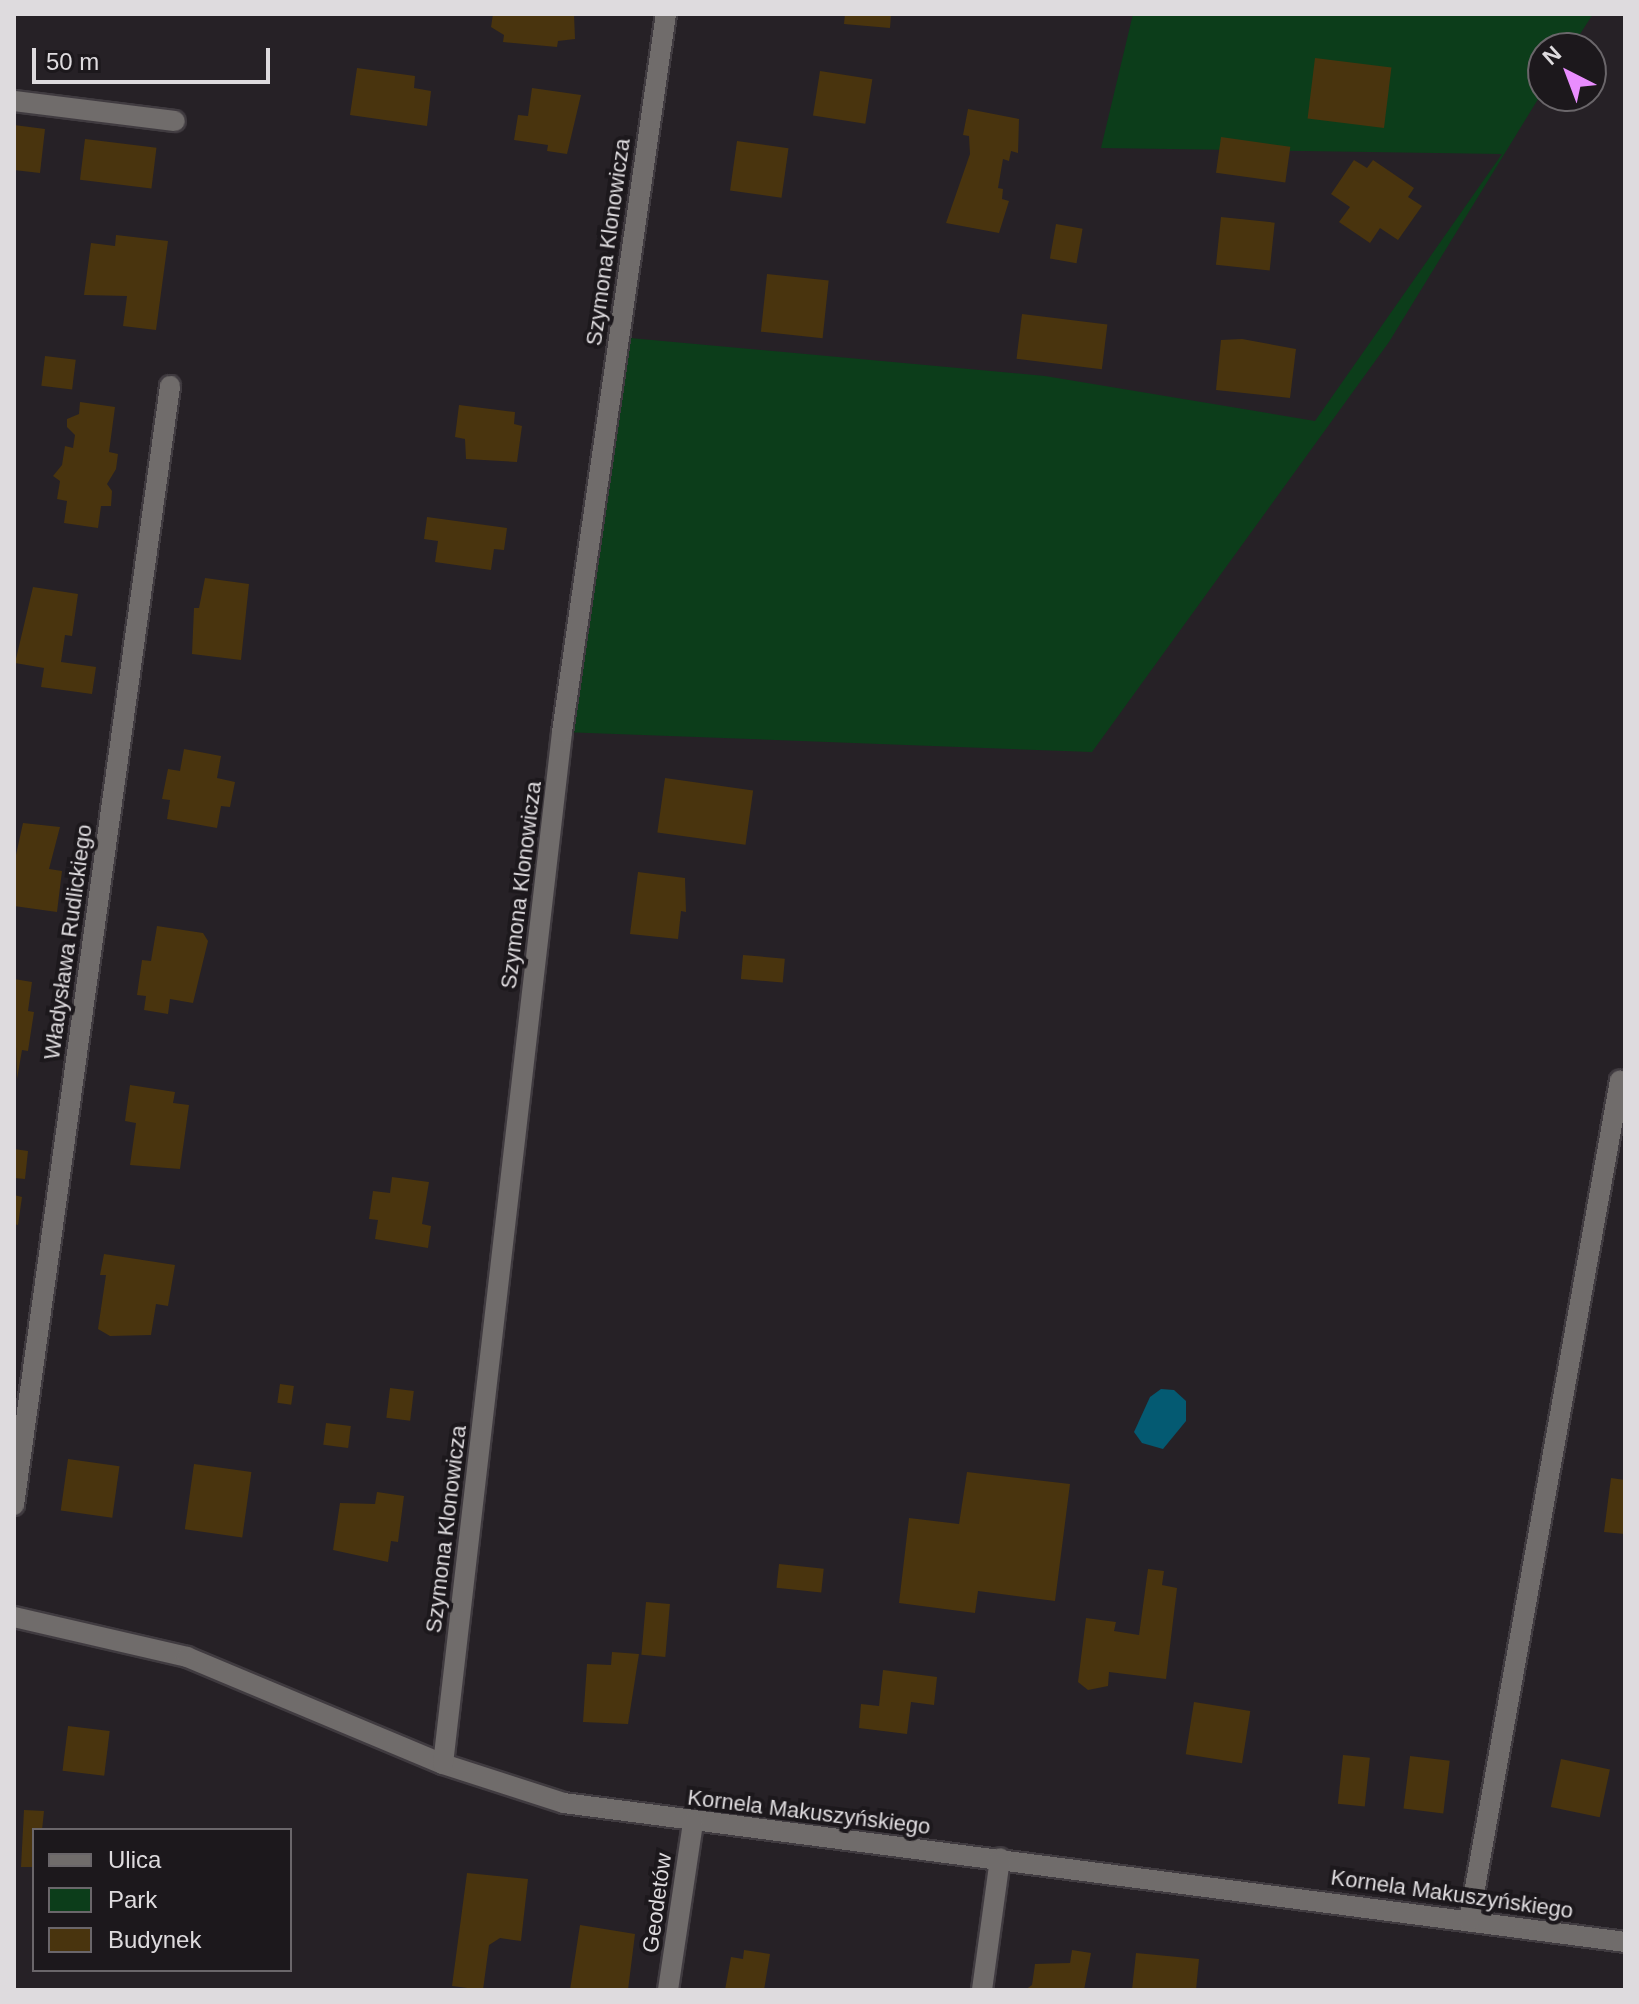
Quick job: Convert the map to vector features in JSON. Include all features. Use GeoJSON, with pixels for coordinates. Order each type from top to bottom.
{"type":"FeatureCollection","features":[{"type":"Feature","properties":{"kind":"street","name":"Szymona Klonowicza"},"geometry":{"type":"LineString","coordinates":[[443,1764],[562,732],[666,14]]}},
{"type":"Feature","properties":{"kind":"street"},"geometry":{"type":"LineString","coordinates":[[14,101],[175,121]]}},
{"type":"Feature","properties":{"kind":"street","name":"Władysława Rudlickiego"},"geometry":{"type":"LineString","coordinates":[[14,1505],[170,386]]}},
{"type":"Feature","properties":{"kind":"street"},"geometry":{"type":"LineString","coordinates":[[1469,1921],[1620,1080]]}},
{"type":"Feature","properties":{"kind":"street","name":"Kornela Makuszyńskiego"},"geometry":{"type":"LineString","coordinates":[[14,1617],[187,1657],[443,1764],[564,1803],[693,1823],[1000,1858],[1625,1942]]}},
{"type":"Feature","properties":{"kind":"street","name":"Geodetów"},"geometry":{"type":"LineString","coordinates":[[668,1990],[693,1823]]}},
{"type":"Feature","properties":{"kind":"street"},"geometry":{"type":"LineString","coordinates":[[982,1990],[1000,1858]]}},
{"type":"Feature","properties":{"kind":"green space"},"geometry":{"type":"Polygon","coordinates":[[[1133,14],[1593,14],[1581,32],[1527,32],[1527,112],[1530,112],[1389,342],[1092,752],[562,732],[619,337],[1045,376],[1315,421],[1502,154],[1101,148],[1133,14]]]}},
{"type":"Feature","properties":{"kind":"water"},"geometry":{"type":"Polygon","coordinates":[[[1161,1389],[1174,1390],[1186,1401],[1186,1421],[1163,1449],[1142,1443],[1134,1432],[1150,1397],[1161,1389]]]}},
{"type":"Feature","properties":{"kind":"building"},"geometry":{"type":"Polygon","coordinates":[[[493,14],[574,14],[575,39],[558,41],[557,47],[503,42],[504,35],[491,27],[493,14]]]}},
{"type":"Feature","properties":{"kind":"building"},"geometry":{"type":"Polygon","coordinates":[[[845,14],[891,14],[890,28],[844,24],[845,14]]]}},
{"type":"Feature","properties":{"kind":"building"},"geometry":{"type":"Polygon","coordinates":[[[1315,58],[1391,67],[1384,128],[1308,119],[1315,58]]]}},
{"type":"Feature","properties":{"kind":"building"},"geometry":{"type":"Polygon","coordinates":[[[357,68],[415,76],[414,88],[431,91],[427,126],[350,115],[357,68]]]}},
{"type":"Feature","properties":{"kind":"building"},"geometry":{"type":"Polygon","coordinates":[[[820,71],[872,79],[865,124],[813,115],[820,71]]]}},
{"type":"Feature","properties":{"kind":"building"},"geometry":{"type":"Polygon","coordinates":[[[532,88],[581,95],[567,154],[547,151],[548,145],[514,140],[518,115],[528,116],[532,88]]]}},
{"type":"Feature","properties":{"kind":"building"},"geometry":{"type":"Polygon","coordinates":[[[968,109],[1019,119],[1018,153],[1011,151],[1009,161],[1003,159],[998,188],[1003,189],[1002,199],[1009,201],[999,233],[946,223],[970,154],[969,136],[963,135],[968,109]]]}},
{"type":"Feature","properties":{"kind":"building"},"geometry":{"type":"Polygon","coordinates":[[[14,125],[45,129],[40,173],[14,170],[14,125]]]}},
{"type":"Feature","properties":{"kind":"building"},"geometry":{"type":"Polygon","coordinates":[[[1221,137],[1290,147],[1285,182],[1216,173],[1221,137]]]}},
{"type":"Feature","properties":{"kind":"building"},"geometry":{"type":"Polygon","coordinates":[[[85,139],[156,148],[151,188],[80,180],[85,139]]]}},
{"type":"Feature","properties":{"kind":"building"},"geometry":{"type":"Polygon","coordinates":[[[737,141],[788,148],[782,198],[730,191],[737,141]]]}},
{"type":"Feature","properties":{"kind":"building"},"geometry":{"type":"Polygon","coordinates":[[[1354,160],[1367,168],[1373,160],[1414,188],[1408,197],[1422,206],[1398,240],[1380,228],[1370,243],[1339,222],[1350,207],[1331,194],[1354,160]]]}},
{"type":"Feature","properties":{"kind":"building"},"geometry":{"type":"Polygon","coordinates":[[[1221,217],[1275,223],[1270,270],[1216,265],[1221,217]]]}},
{"type":"Feature","properties":{"kind":"building"},"geometry":{"type":"Polygon","coordinates":[[[1056,224],[1083,229],[1077,263],[1050,258],[1056,224]]]}},
{"type":"Feature","properties":{"kind":"building"},"geometry":{"type":"Polygon","coordinates":[[[116,235],[168,241],[156,330],[123,326],[127,296],[84,295],[91,243],[115,246],[116,235]]]}},
{"type":"Feature","properties":{"kind":"building"},"geometry":{"type":"Polygon","coordinates":[[[767,274],[829,280],[823,338],[761,332],[767,274]]]}},
{"type":"Feature","properties":{"kind":"building"},"geometry":{"type":"Polygon","coordinates":[[[1022,314],[1107,324],[1102,369],[1017,359],[1022,314]]]}},
{"type":"Feature","properties":{"kind":"building"},"geometry":{"type":"Polygon","coordinates":[[[1242,339],[1296,349],[1290,398],[1216,390],[1221,340],[1242,339]]]}},
{"type":"Feature","properties":{"kind":"building"},"geometry":{"type":"Polygon","coordinates":[[[45,356],[76,360],[72,390],[41,386],[45,356]]]}},
{"type":"Feature","properties":{"kind":"building"},"geometry":{"type":"Polygon","coordinates":[[[80,402],[115,407],[109,452],[118,454],[116,469],[107,484],[112,491],[111,506],[101,506],[98,528],[64,523],[67,501],[57,499],[60,481],[53,476],[62,465],[65,446],[73,448],[75,435],[67,427],[67,419],[79,414],[80,402]]]}},
{"type":"Feature","properties":{"kind":"building"},"geometry":{"type":"Polygon","coordinates":[[[459,405],[515,412],[514,424],[522,426],[517,462],[466,459],[465,439],[455,437],[459,405]]]}},
{"type":"Feature","properties":{"kind":"building"},"geometry":{"type":"Polygon","coordinates":[[[427,517],[507,528],[504,550],[494,549],[491,570],[435,562],[438,541],[424,539],[427,517]]]}},
{"type":"Feature","properties":{"kind":"building"},"geometry":{"type":"Polygon","coordinates":[[[205,578],[249,584],[241,660],[192,654],[194,608],[199,608],[205,578]]]}},
{"type":"Feature","properties":{"kind":"building"},"geometry":{"type":"Polygon","coordinates":[[[33,587],[78,594],[72,636],[65,635],[61,662],[96,667],[92,694],[41,687],[44,668],[15,663],[33,587]]]}},
{"type":"Feature","properties":{"kind":"building"},"geometry":{"type":"Polygon","coordinates":[[[184,749],[221,756],[217,778],[235,782],[230,807],[221,806],[217,828],[167,819],[170,800],[162,799],[168,769],[180,771],[184,749]]]}},
{"type":"Feature","properties":{"kind":"building"},"geometry":{"type":"Polygon","coordinates":[[[665,778],[753,790],[745,845],[657,832],[665,778]]]}},
{"type":"Feature","properties":{"kind":"building"},"geometry":{"type":"Polygon","coordinates":[[[23,823],[60,827],[49,869],[62,871],[57,912],[14,906],[14,864],[23,823]]]}},
{"type":"Feature","properties":{"kind":"building"},"geometry":{"type":"Polygon","coordinates":[[[638,872],[685,878],[686,912],[681,911],[678,939],[630,934],[638,872]]]}},
{"type":"Feature","properties":{"kind":"building"},"geometry":{"type":"Polygon","coordinates":[[[157,926],[203,933],[208,941],[193,1003],[170,999],[168,1014],[144,1010],[146,996],[137,995],[142,960],[151,961],[157,926]]]}},
{"type":"Feature","properties":{"kind":"building"},"geometry":{"type":"Polygon","coordinates":[[[743,955],[785,959],[783,983],[741,979],[743,955]]]}},
{"type":"Feature","properties":{"kind":"building"},"geometry":{"type":"Polygon","coordinates":[[[14,979],[32,982],[28,1011],[34,1012],[28,1051],[22,1050],[17,1079],[14,979]]]}},
{"type":"Feature","properties":{"kind":"building"},"geometry":{"type":"Polygon","coordinates":[[[130,1085],[175,1092],[173,1103],[189,1105],[180,1169],[130,1165],[136,1123],[125,1121],[130,1085]]]}},
{"type":"Feature","properties":{"kind":"building"},"geometry":{"type":"Polygon","coordinates":[[[14,1149],[28,1151],[25,1179],[14,1178],[14,1149]]]}},
{"type":"Feature","properties":{"kind":"building"},"geometry":{"type":"Polygon","coordinates":[[[392,1177],[429,1182],[422,1224],[431,1226],[428,1248],[375,1239],[378,1220],[369,1219],[373,1191],[390,1193],[392,1177]]]}},
{"type":"Feature","properties":{"kind":"building"},"geometry":{"type":"Polygon","coordinates":[[[14,1195],[22,1197],[18,1225],[14,1224],[14,1195]]]}},
{"type":"Feature","properties":{"kind":"building"},"geometry":{"type":"Polygon","coordinates":[[[104,1254],[175,1265],[168,1306],[156,1304],[151,1335],[110,1336],[98,1329],[106,1275],[100,1275],[104,1254]]]}},
{"type":"Feature","properties":{"kind":"building"},"geometry":{"type":"Polygon","coordinates":[[[280,1384],[294,1386],[291,1405],[277,1403],[280,1384]]]}},
{"type":"Feature","properties":{"kind":"building"},"geometry":{"type":"Polygon","coordinates":[[[390,1388],[414,1391],[410,1421],[386,1418],[390,1388]]]}},
{"type":"Feature","properties":{"kind":"building"},"geometry":{"type":"Polygon","coordinates":[[[326,1423],[351,1426],[348,1448],[323,1445],[326,1423]]]}},
{"type":"Feature","properties":{"kind":"building"},"geometry":{"type":"Polygon","coordinates":[[[68,1459],[119,1466],[112,1518],[61,1510],[68,1459]]]}},
{"type":"Feature","properties":{"kind":"building"},"geometry":{"type":"Polygon","coordinates":[[[194,1464],[251,1472],[242,1537],[185,1529],[194,1464]]]}},
{"type":"Feature","properties":{"kind":"building"},"geometry":{"type":"Polygon","coordinates":[[[967,1472],[1070,1484],[1055,1601],[978,1591],[975,1613],[899,1603],[909,1518],[959,1524],[967,1472]]]}},
{"type":"Feature","properties":{"kind":"building"},"geometry":{"type":"Polygon","coordinates":[[[1611,1478],[1625,1480],[1625,1534],[1604,1532],[1611,1478]]]}},
{"type":"Feature","properties":{"kind":"building"},"geometry":{"type":"Polygon","coordinates":[[[377,1492],[404,1496],[398,1542],[391,1541],[388,1562],[333,1550],[340,1503],[375,1504],[377,1492]]]}},
{"type":"Feature","properties":{"kind":"building"},"geometry":{"type":"Polygon","coordinates":[[[779,1564],[824,1569],[821,1593],[776,1588],[779,1564]]]}},
{"type":"Feature","properties":{"kind":"building"},"geometry":{"type":"Polygon","coordinates":[[[1148,1569],[1164,1571],[1162,1585],[1177,1588],[1166,1679],[1109,1672],[1108,1686],[1088,1690],[1078,1682],[1086,1618],[1116,1622],[1114,1631],[1139,1635],[1148,1569]]]}},
{"type":"Feature","properties":{"kind":"building"},"geometry":{"type":"Polygon","coordinates":[[[646,1602],[670,1604],[665,1657],[641,1655],[646,1602]]]}},
{"type":"Feature","properties":{"kind":"building"},"geometry":{"type":"Polygon","coordinates":[[[612,1652],[639,1654],[628,1724],[583,1722],[587,1664],[611,1665],[612,1652]]]}},
{"type":"Feature","properties":{"kind":"building"},"geometry":{"type":"Polygon","coordinates":[[[883,1670],[937,1677],[934,1705],[911,1702],[907,1734],[859,1728],[861,1704],[879,1706],[883,1670]]]}},
{"type":"Feature","properties":{"kind":"building"},"geometry":{"type":"Polygon","coordinates":[[[1194,1702],[1250,1711],[1242,1763],[1186,1754],[1194,1702]]]}},
{"type":"Feature","properties":{"kind":"building"},"geometry":{"type":"Polygon","coordinates":[[[68,1726],[110,1731],[104,1776],[63,1771],[68,1726]]]}},
{"type":"Feature","properties":{"kind":"building"},"geometry":{"type":"Polygon","coordinates":[[[1343,1755],[1370,1758],[1365,1807],[1338,1804],[1343,1755]]]}},
{"type":"Feature","properties":{"kind":"building"},"geometry":{"type":"Polygon","coordinates":[[[1410,1756],[1450,1761],[1443,1813],[1404,1809],[1410,1756]]]}},
{"type":"Feature","properties":{"kind":"building"},"geometry":{"type":"Polygon","coordinates":[[[1561,1759],[1610,1769],[1600,1817],[1551,1807],[1561,1759]]]}},
{"type":"Feature","properties":{"kind":"building"},"geometry":{"type":"Polygon","coordinates":[[[24,1810],[44,1811],[42,1828],[32,1828],[32,1867],[21,1867],[24,1810]]]}},
{"type":"Feature","properties":{"kind":"building"},"geometry":{"type":"Polygon","coordinates":[[[467,1873],[528,1879],[521,1941],[500,1938],[489,1945],[483,1990],[452,1986],[467,1873]]]}},
{"type":"Feature","properties":{"kind":"building"},"geometry":{"type":"Polygon","coordinates":[[[580,1925],[635,1934],[628,1990],[570,1990],[580,1925]]]}},
{"type":"Feature","properties":{"kind":"building"},"geometry":{"type":"Polygon","coordinates":[[[744,1950],[770,1954],[764,1990],[725,1990],[731,1957],[743,1959],[744,1950]]]}},
{"type":"Feature","properties":{"kind":"building"},"geometry":{"type":"Polygon","coordinates":[[[1072,1950],[1091,1953],[1084,1990],[1025,1990],[1032,1985],[1035,1964],[1070,1963],[1072,1950]]]}},
{"type":"Feature","properties":{"kind":"building"},"geometry":{"type":"Polygon","coordinates":[[[1136,1953],[1199,1959],[1196,1990],[1132,1990],[1136,1953]]]}}]}
